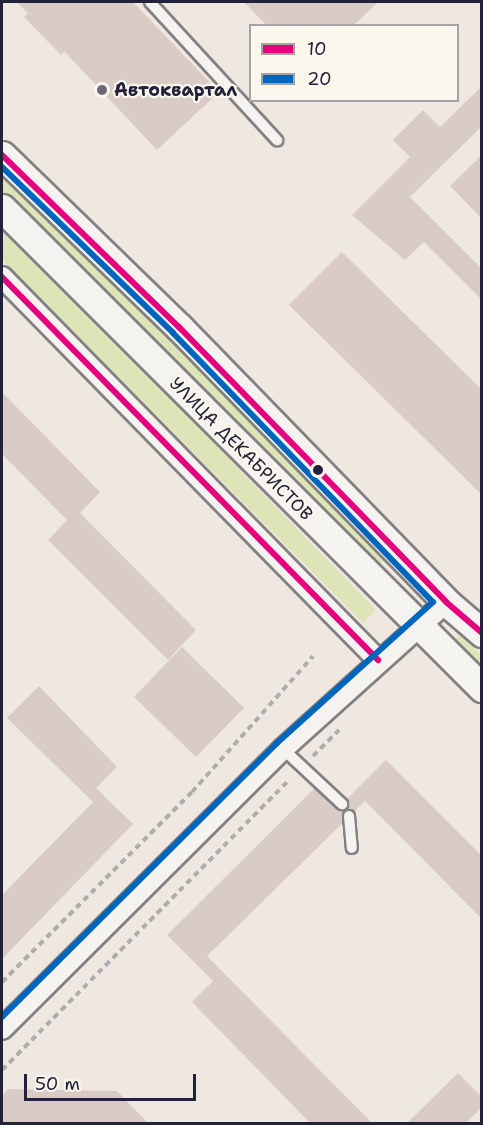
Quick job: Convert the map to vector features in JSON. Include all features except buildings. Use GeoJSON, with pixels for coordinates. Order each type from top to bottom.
{"type":"FeatureCollection","features":[{"type":"Feature","properties":{"kind":"street"},"geometry":{"type":"LineString","coordinates":[[2,155],[179,327],[446,602],[482,633]]}},
{"type":"Feature","properties":{"kind":"street","name":"УЛИЦА ДЕКАБРИСТОВ"},"geometry":{"type":"LineString","coordinates":[[2,208],[482,688]]}},
{"type":"Feature","properties":{"kind":"street"},"geometry":{"type":"LineString","coordinates":[[2,277],[378,660]]}},
{"type":"Feature","properties":{"kind":"street"},"geometry":{"type":"LineString","coordinates":[[2,1029],[283,749],[378,660],[446,602]]}},
{"type":"Feature","properties":{"kind":"lane"},"geometry":{"type":"LineString","coordinates":[[150,2],[277,140]]}},
{"type":"Feature","properties":{"kind":"lane"},"geometry":{"type":"LineString","coordinates":[[283,749],[342,804]]}},
{"type":"Feature","properties":{"kind":"lane"},"geometry":{"type":"LineString","coordinates":[[349,816],[352,848]]}},
{"type":"Feature","properties":{"kind":"path"},"geometry":{"type":"LineString","coordinates":[[2,982],[192,792],[313,656]]}},
{"type":"Feature","properties":{"kind":"path"},"geometry":{"type":"LineString","coordinates":[[2,1070],[347,722]]}},
{"type":"Feature","properties":{"kind":"green space"},"geometry":{"type":"Polygon","coordinates":[[[2,173],[388,556],[378,566],[2,193],[2,173]]]}},
{"type":"Feature","properties":{"kind":"green space"},"geometry":{"type":"Polygon","coordinates":[[[2,225],[376,610],[363,623],[2,260],[2,225]]]}},
{"type":"Feature","properties":{"kind":"green space"},"geometry":{"type":"Polygon","coordinates":[[[461,635],[481,655],[481,672],[451,642],[461,635]]]}},
{"type":"Feature","properties":{"kind":"transit line","name":"10"},"geometry":{"type":"LineString","coordinates":[[2,155],[179,327],[446,602],[482,633]]}},
{"type":"Feature","properties":{"kind":"transit line","name":"20"},"geometry":{"type":"LineString","coordinates":[[2,167],[173,333],[433,602],[277,743],[2,1017]]}},
{"type":"Feature","properties":{"kind":"transit line","name":"10"},"geometry":{"type":"LineString","coordinates":[[2,277],[378,660]]}},
{"type":"Feature","properties":{"kind":"place","name":"Автоквартал"},"geometry":{"type":"Point","coordinates":[102,90]}}]}
